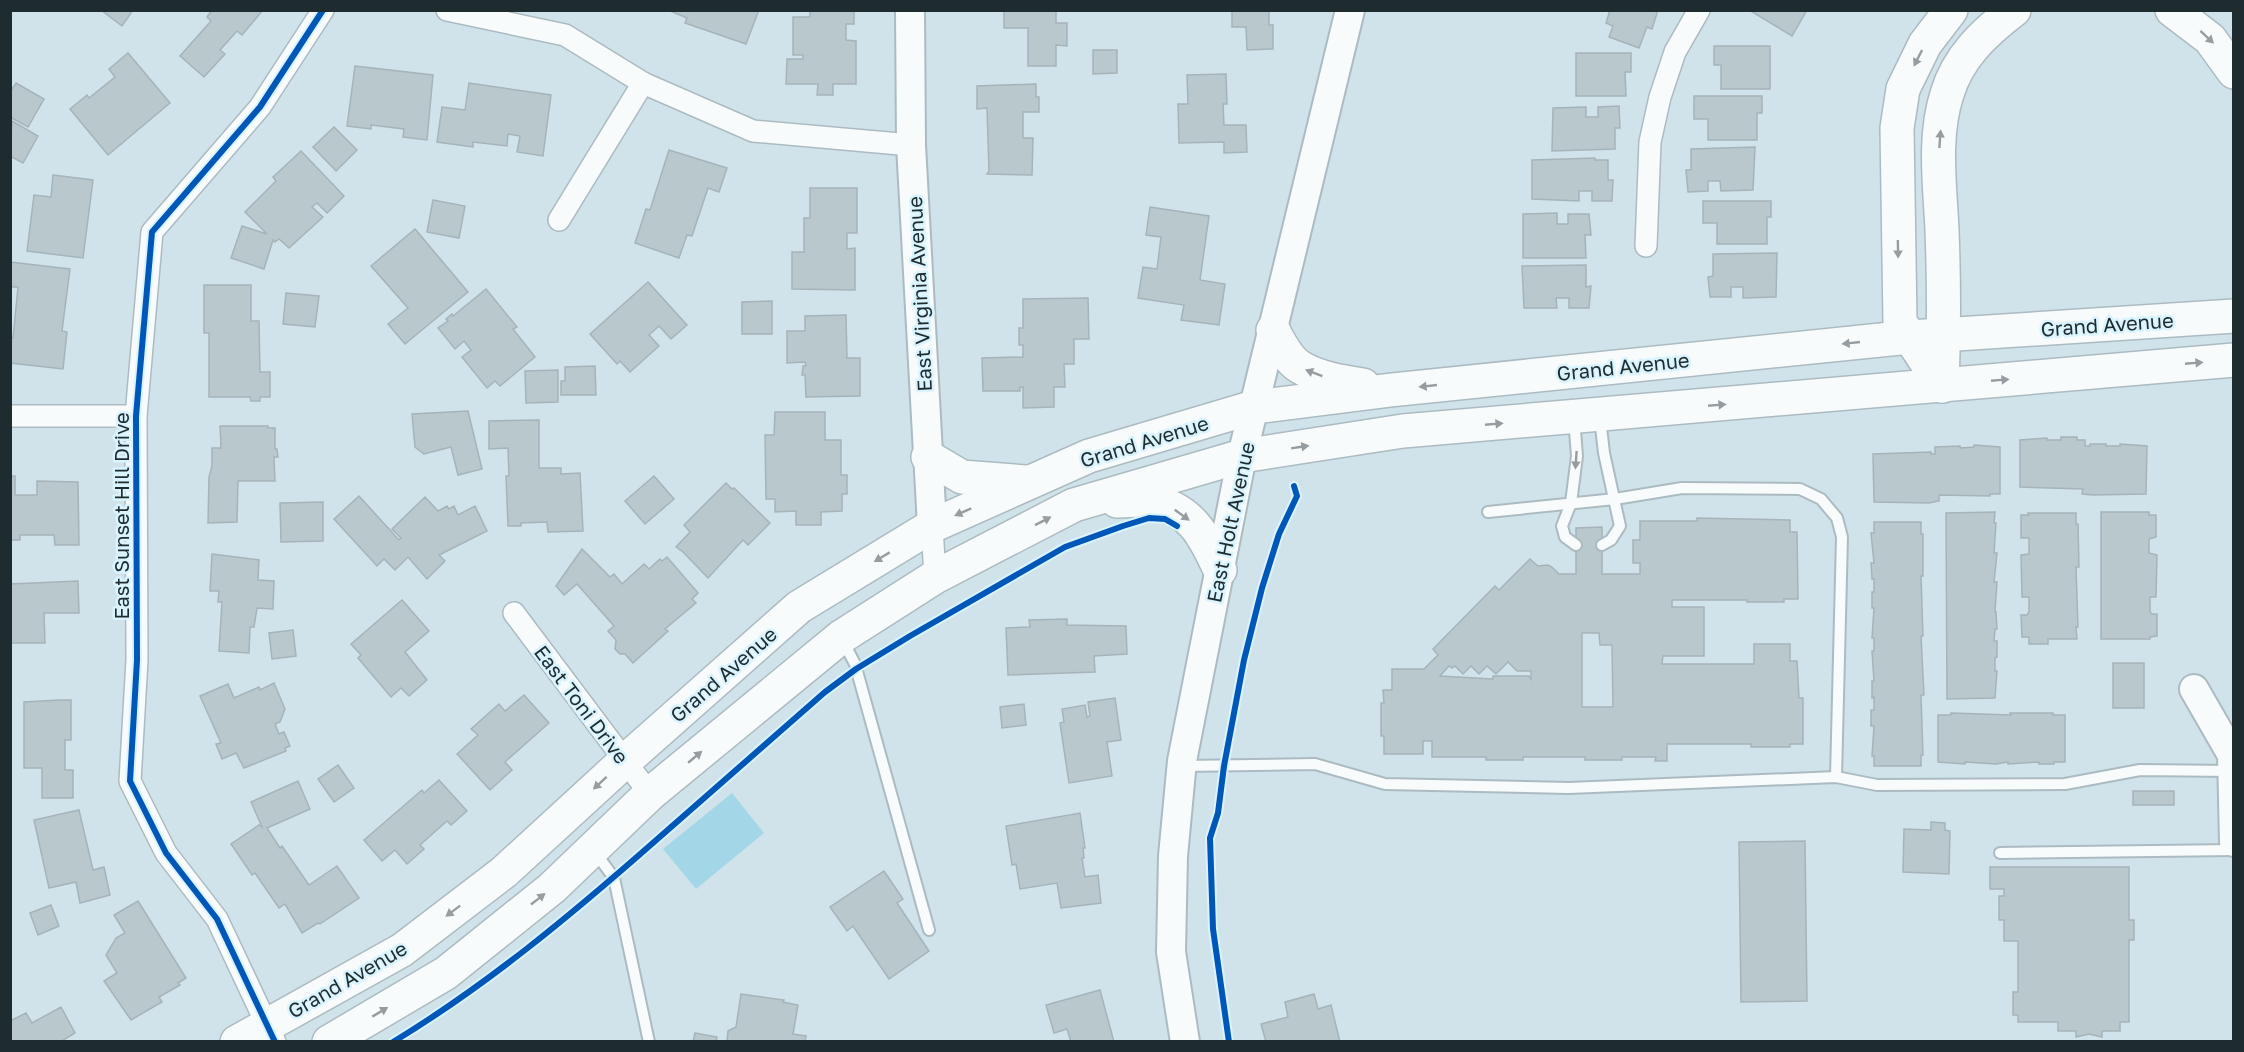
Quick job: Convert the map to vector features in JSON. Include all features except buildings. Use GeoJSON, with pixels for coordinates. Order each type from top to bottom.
{"type":"FeatureCollection","features":[{"type":"Feature","properties":{"kind":"main road"},"geometry":{"type":"LineString","coordinates":[[1941,386],[1900,322],[1897,128],[1903,89],[1925,44],[1951,10]]}},
{"type":"Feature","properties":{"kind":"main road"},"geometry":{"type":"LineString","coordinates":[[1941,386],[1944,335],[1939,138],[1947,94],[1964,58],[1987,31],[2014,10]]}},
{"type":"Feature","properties":{"kind":"main road"},"geometry":{"type":"LineString","coordinates":[[2172,10],[2210,39],[2234,72]]}},
{"type":"Feature","properties":{"kind":"main road","name":"Grand Avenue"},"geometry":{"type":"LineString","coordinates":[[237,1041],[272,1033],[402,950],[504,872],[625,760],[799,607],[932,526],[1089,456],[1254,407],[1391,390],[1910,337],[2234,316]]}},
{"type":"Feature","properties":{"kind":"main road"},"geometry":{"type":"LineString","coordinates":[[1273,330],[1281,345],[1299,367],[1336,381],[1391,390]]}},
{"type":"Feature","properties":{"kind":"main road"},"geometry":{"type":"LineString","coordinates":[[329,1041],[446,973],[552,888],[650,794],[841,637],[935,577],[1074,505],[1242,456],[1403,431],[2234,360]]}},
{"type":"Feature","properties":{"kind":"main road"},"geometry":{"type":"LineString","coordinates":[[928,457],[962,477],[1031,482]]}},
{"type":"Feature","properties":{"kind":"main road"},"geometry":{"type":"LineString","coordinates":[[1085,502],[1149,501],[1183,512],[1207,540],[1220,570]]}},
{"type":"Feature","properties":{"kind":"street","name":"East Sunset Hill Drive"},"geometry":{"type":"LineString","coordinates":[[272,1033],[217,919],[166,853],[130,781],[137,660],[136,416],[153,232],[260,107],[323,10]]}},
{"type":"Feature","properties":{"kind":"street"},"geometry":{"type":"LineString","coordinates":[[447,10],[565,35],[644,83],[753,132],[911,145]]}},
{"type":"Feature","properties":{"kind":"street","name":"East Virginia Avenue"},"geometry":{"type":"LineString","coordinates":[[910,10],[911,145],[935,577]]}},
{"type":"Feature","properties":{"kind":"street","name":"East Holt Avenue"},"geometry":{"type":"LineString","coordinates":[[1185,1041],[1171,952],[1173,856],[1181,766],[1242,456],[1350,10]]}},
{"type":"Feature","properties":{"kind":"street"},"geometry":{"type":"LineString","coordinates":[[1646,246],[1650,142],[1660,97],[1675,52],[1699,10]]}},
{"type":"Feature","properties":{"kind":"street"},"geometry":{"type":"LineString","coordinates":[[559,220],[644,83]]}},
{"type":"Feature","properties":{"kind":"street"},"geometry":{"type":"LineString","coordinates":[[10,416],[136,416]]}},
{"type":"Feature","properties":{"kind":"street","name":"East Toni Drive"},"geometry":{"type":"LineString","coordinates":[[514,613],[650,794]]}},
{"type":"Feature","properties":{"kind":"street"},"geometry":{"type":"LineString","coordinates":[[2194,689],[2232,755],[2234,842]]}},
{"type":"Feature","properties":{"kind":"lane"},"geometry":{"type":"LineString","coordinates":[[1587,416],[1604,453],[1620,526],[1611,540],[1602,545]]}},
{"type":"Feature","properties":{"kind":"lane"},"geometry":{"type":"LineString","coordinates":[[1576,545],[1566,537],[1562,526],[1571,503],[1577,456],[1587,416]]}},
{"type":"Feature","properties":{"kind":"lane"},"geometry":{"type":"LineString","coordinates":[[1488,512],[1615,499],[1682,488],[1800,489],[1821,499],[1837,518],[1842,537],[1836,777]]}},
{"type":"Feature","properties":{"kind":"lane"},"geometry":{"type":"LineString","coordinates":[[841,637],[855,664],[929,930]]}},
{"type":"Feature","properties":{"kind":"lane"},"geometry":{"type":"LineString","coordinates":[[1181,766],[1315,764],[1385,784],[1569,788],[1836,777],[1877,786],[2065,784],[2140,770],[2232,771]]}},
{"type":"Feature","properties":{"kind":"lane"},"geometry":{"type":"LineString","coordinates":[[593,849],[614,878],[649,1041]]}},
{"type":"Feature","properties":{"kind":"lane"},"geometry":{"type":"LineString","coordinates":[[2000,852],[2234,850]]}},
{"type":"Feature","properties":{"kind":"shaded area"},"geometry":{"type":"Polygon","coordinates":[[[732,793],[764,833],[696,889],[663,849],[732,793]]]}},
{"type":"Feature","properties":{"kind":"cycle path"},"geometry":{"type":"LineString","coordinates":[[275,1042],[217,919],[166,853],[130,781],[137,660],[136,416],[152,232],[260,107],[323,10]]}},
{"type":"Feature","properties":{"kind":"cycle path"},"geometry":{"type":"LineString","coordinates":[[1229,1042],[1213,929],[1210,838],[1218,813],[1224,766],[1244,660],[1262,588],[1279,534],[1297,496],[1294,486]]}},
{"type":"Feature","properties":{"kind":"cycle path"},"geometry":{"type":"LineString","coordinates":[[393,1042],[462,997],[528,948],[623,869],[825,692],[856,669],[1065,547],[1149,518],[1165,519],[1177,526]]}}]}
